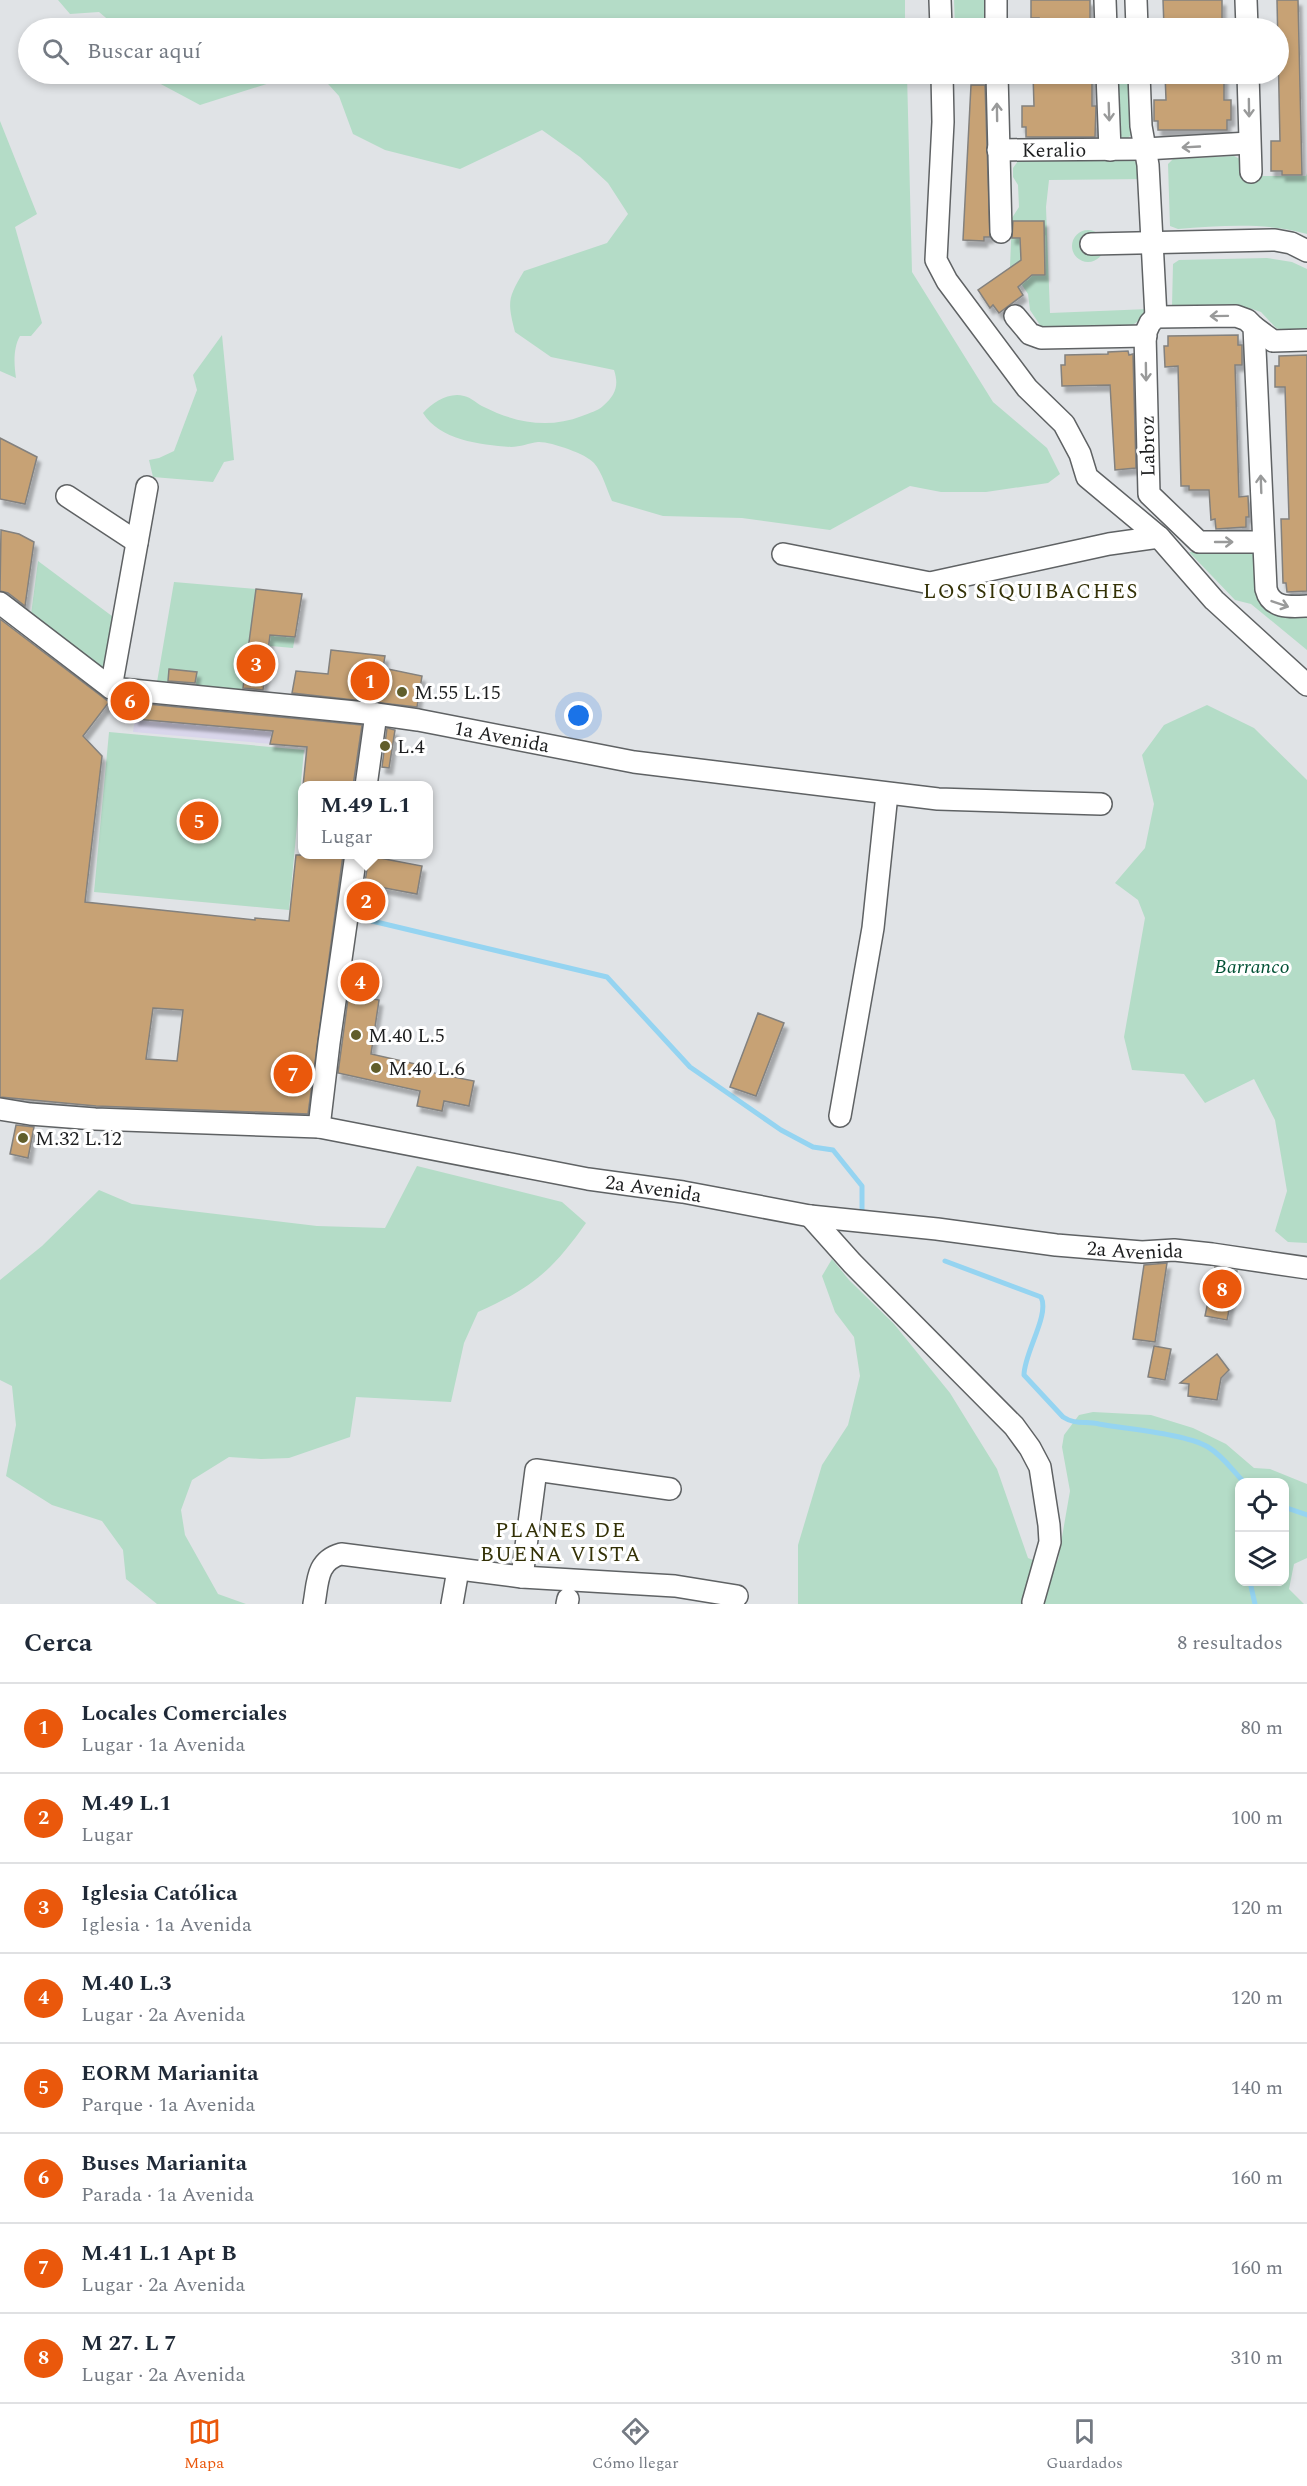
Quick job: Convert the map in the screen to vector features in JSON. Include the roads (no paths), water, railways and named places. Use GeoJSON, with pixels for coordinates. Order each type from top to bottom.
{"type":"FeatureCollection","features":[{"type":"Feature","properties":{"kind":"street"},"geometry":{"type":"LineString","coordinates":[[940,0],[941,18]]}},
{"type":"Feature","properties":{"kind":"street"},"geometry":{"type":"LineString","coordinates":[[996,0],[996,18]]}},
{"type":"Feature","properties":{"kind":"street"},"geometry":{"type":"LineString","coordinates":[[1105,0],[1106,18]]}},
{"type":"Feature","properties":{"kind":"street"},"geometry":{"type":"LineString","coordinates":[[1136,0],[1137,18]]}},
{"type":"Feature","properties":{"kind":"street"},"geometry":{"type":"LineString","coordinates":[[1246,0],[1247,18]]}},
{"type":"Feature","properties":{"kind":"street"},"geometry":{"type":"LineString","coordinates":[[942,84],[943,122],[936,260],[947,281],[1027,388],[1064,424],[1072,436],[1086,477],[1159,537],[1214,600],[1307,685]]}},
{"type":"Feature","properties":{"kind":"street","name":"Keralio"},"geometry":{"type":"LineString","coordinates":[[997,84],[1001,232]]}},
{"type":"Feature","properties":{"kind":"street","name":"Keralio"},"geometry":{"type":"LineString","coordinates":[[1107,84],[1110,150]]}},
{"type":"Feature","properties":{"kind":"street"},"geometry":{"type":"LineString","coordinates":[[1139,84],[1141,126],[1148,165],[1152,243]]}},
{"type":"Feature","properties":{"kind":"street"},"geometry":{"type":"LineString","coordinates":[[1248,84],[1251,171]]}},
{"type":"Feature","properties":{"kind":"street","name":"Keralio"},"geometry":{"type":"LineString","coordinates":[[998,150],[1110,150],[1249,143]]}},
{"type":"Feature","properties":{"kind":"street"},"geometry":{"type":"LineString","coordinates":[[1101,244],[1275,240],[1291,243],[1307,251]]}},
{"type":"Feature","properties":{"kind":"street","name":"Labroz"},"geometry":{"type":"LineString","coordinates":[[1152,243],[1149,494],[1199,542],[1263,542]]}},
{"type":"Feature","properties":{"kind":"street"},"geometry":{"type":"LineString","coordinates":[[1015,316],[1030,334],[1041,338],[1236,316],[1247,320],[1273,341],[1307,340]]}},
{"type":"Feature","properties":{"kind":"street"},"geometry":{"type":"LineString","coordinates":[[1254,327],[1263,542],[1268,597],[1281,606],[1307,606]]}},
{"type":"Feature","properties":{"kind":"street"},"geometry":{"type":"LineString","coordinates":[[0,603],[111,688],[147,487]]}},
{"type":"Feature","properties":{"kind":"street"},"geometry":{"type":"LineString","coordinates":[[67,496],[137,542]]}},
{"type":"Feature","properties":{"kind":"street"},"geometry":{"type":"LineString","coordinates":[[783,554],[930,582],[1109,544],[1159,537]]}},
{"type":"Feature","properties":{"kind":"street","name":"1a Avenida"},"geometry":{"type":"LineString","coordinates":[[111,688],[376,714],[634,762],[938,800],[1101,804]]}},
{"type":"Feature","properties":{"kind":"street"},"geometry":{"type":"LineString","coordinates":[[367,781],[376,714]]}},
{"type":"Feature","properties":{"kind":"street"},"geometry":{"type":"LineString","coordinates":[[840,1116],[873,928],[887,794]]}},
{"type":"Feature","properties":{"kind":"street"},"geometry":{"type":"LineString","coordinates":[[319,1127],[355,859]]}},
{"type":"Feature","properties":{"kind":"street","name":"2a Avenida"},"geometry":{"type":"LineString","coordinates":[[0,1109],[30,1114],[95,1119],[319,1127],[588,1179],[684,1192],[810,1216],[1067,1246],[1142,1252],[1174,1250],[1307,1268]]}},
{"type":"Feature","properties":{"kind":"street"},"geometry":{"type":"LineString","coordinates":[[810,1216],[852,1263],[1014,1426],[1030,1448],[1040,1467],[1046,1496],[1050,1542],[1033,1602]]}},
{"type":"Feature","properties":{"kind":"street"},"geometry":{"type":"LineString","coordinates":[[522,1577],[536,1470],[670,1489]]}},
{"type":"Feature","properties":{"kind":"street"},"geometry":{"type":"LineString","coordinates":[[314,1604],[323,1564],[329,1558],[341,1554],[674,1595],[737,1596]]}},
{"type":"Feature","properties":{"kind":"street"},"geometry":{"type":"LineString","coordinates":[[452,1604],[458,1570]]}},
{"type":"Feature","properties":{"kind":"waterway"},"geometry":{"type":"LineString","coordinates":[[351,916],[607,977],[690,1067],[781,1130],[813,1147],[833,1150],[862,1186],[862,1216]]}},
{"type":"Feature","properties":{"kind":"waterway"},"geometry":{"type":"LineString","coordinates":[[945,1261],[1041,1297],[1043,1305],[1040,1324],[1028,1356],[1024,1375],[1063,1417],[1076,1422],[1156,1433],[1198,1442],[1218,1455],[1240,1478]]}},
{"type":"Feature","properties":{"kind":"waterway"},"geometry":{"type":"LineString","coordinates":[[1289,1509],[1307,1515]]}},
{"type":"Feature","properties":{"kind":"waterway"},"geometry":{"type":"LineString","coordinates":[[1251,1586],[1255,1604]]}},
{"type":"Feature","properties":{"kind":"place","name":"Iglesia Católica"},"geometry":{"type":"Point","coordinates":[256,664]}},
{"type":"Feature","properties":{"kind":"place","name":"Locales Comerciales"},"geometry":{"type":"Point","coordinates":[370,681]}},
{"type":"Feature","properties":{"kind":"place","name":"M.55 L.15"},"geometry":{"type":"Point","coordinates":[402,692]}},
{"type":"Feature","properties":{"kind":"place","name":"Buses Marianita"},"geometry":{"type":"Point","coordinates":[130,701]}},
{"type":"Feature","properties":{"kind":"place","name":"L.4"},"geometry":{"type":"Point","coordinates":[385,746]}},
{"type":"Feature","properties":{"kind":"place","name":"EORM Marianita"},"geometry":{"type":"Point","coordinates":[199,821]}},
{"type":"Feature","properties":{"kind":"place","name":"M.49 L.1"},"geometry":{"type":"Point","coordinates":[366,901]}},
{"type":"Feature","properties":{"kind":"place","name":"M.40 L.3"},"geometry":{"type":"Point","coordinates":[360,982]}},
{"type":"Feature","properties":{"kind":"place","name":"M.40 L.5"},"geometry":{"type":"Point","coordinates":[356,1035]}},
{"type":"Feature","properties":{"kind":"place","name":"M.40 L.6"},"geometry":{"type":"Point","coordinates":[376,1068]}},
{"type":"Feature","properties":{"kind":"place","name":"M.41 L.1 Apt B"},"geometry":{"type":"Point","coordinates":[293,1074]}},
{"type":"Feature","properties":{"kind":"place","name":"M.32 L.12"},"geometry":{"type":"Point","coordinates":[23,1138]}},
{"type":"Feature","properties":{"kind":"place","name":"M 27. L 7"},"geometry":{"type":"Point","coordinates":[1222,1289]}},
{"type":"Feature","properties":{"kind":"district","name":"LOS SIQUIBACHES"},"geometry":{"type":"Point","coordinates":[1031,591]}},
{"type":"Feature","properties":{"kind":"district","name":"PLANES DE BUENA VISTA"},"geometry":{"type":"Point","coordinates":[561,1542]}},
{"type":"Feature","properties":{"kind":"park label","name":"Barranco"},"geometry":{"type":"Point","coordinates":[1252,966]}}]}
